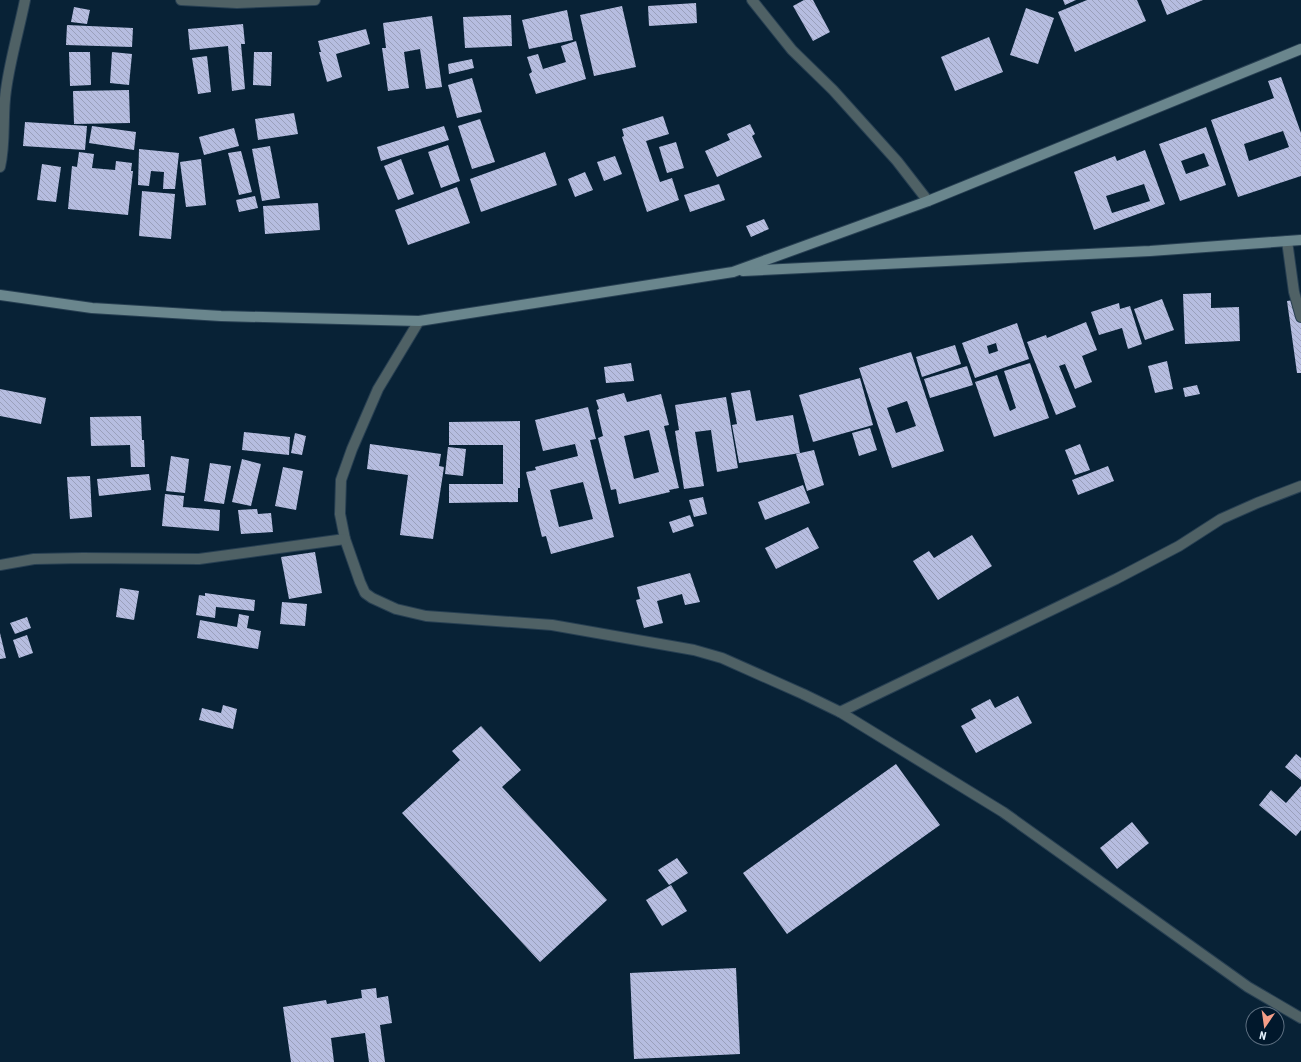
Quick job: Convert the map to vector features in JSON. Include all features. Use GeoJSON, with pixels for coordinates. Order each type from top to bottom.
{"type":"FeatureCollection","features":[{"type":"Feature","properties":{"kind":"main road"},"geometry":{"type":"LineString","coordinates":[[733,272],[928,201],[1258,65],[1301,49]]}},
{"type":"Feature","properties":{"kind":"main road"},"geometry":{"type":"LineString","coordinates":[[0,295],[92,308],[221,316],[419,321],[733,272],[1150,251],[1301,240]]}},
{"type":"Feature","properties":{"kind":"street"},"geometry":{"type":"LineString","coordinates":[[0,167],[4,135],[3,91],[25,0]]}},
{"type":"Feature","properties":{"kind":"street"},"geometry":{"type":"LineString","coordinates":[[181,0],[237,3],[315,0]]}},
{"type":"Feature","properties":{"kind":"street"},"geometry":{"type":"LineString","coordinates":[[752,0],[792,50],[833,90],[897,161],[928,201]]}},
{"type":"Feature","properties":{"kind":"street"},"geometry":{"type":"LineString","coordinates":[[1287,241],[1294,292],[1301,317]]}},
{"type":"Feature","properties":{"kind":"street"},"geometry":{"type":"LineString","coordinates":[[419,321],[378,389],[352,449],[341,480],[340,514],[345,539],[363,589],[379,603],[426,616],[552,625],[694,650],[722,658],[840,712],[1003,812],[1248,987],[1301,1018]]}},
{"type":"Feature","properties":{"kind":"street"},"geometry":{"type":"LineString","coordinates":[[840,712],[1116,579],[1179,546],[1221,520],[1256,503],[1301,486]]}},
{"type":"Feature","properties":{"kind":"street"},"geometry":{"type":"LineString","coordinates":[[0,565],[34,559],[206,558],[345,539]]}},
{"type":"Feature","properties":{"kind":"building"},"geometry":{"type":"Polygon","coordinates":[[[804,0],[813,0],[830,32],[813,41],[793,6],[804,0]]]}},
{"type":"Feature","properties":{"kind":"building"},"geometry":{"type":"Polygon","coordinates":[[[1063,0],[1076,0],[1065,5],[1063,0]]]}},
{"type":"Feature","properties":{"kind":"building"},"geometry":{"type":"Polygon","coordinates":[[[1087,0],[1137,0],[1146,21],[1075,52],[1058,12],[1087,0]]]}},
{"type":"Feature","properties":{"kind":"building"},"geometry":{"type":"Polygon","coordinates":[[[1161,0],[1203,0],[1167,15],[1161,0]]]}},
{"type":"Feature","properties":{"kind":"building"},"geometry":{"type":"Polygon","coordinates":[[[696,3],[697,23],[649,26],[648,6],[696,3]]]}},
{"type":"Feature","properties":{"kind":"building"},"geometry":{"type":"Polygon","coordinates":[[[622,6],[636,67],[594,76],[580,15],[622,6]]]}},
{"type":"Feature","properties":{"kind":"building"},"geometry":{"type":"Polygon","coordinates":[[[74,7],[90,10],[87,24],[71,22],[74,7]]]}},
{"type":"Feature","properties":{"kind":"building"},"geometry":{"type":"Polygon","coordinates":[[[1026,8],[1054,18],[1038,64],[1010,55],[1026,8]]]}},
{"type":"Feature","properties":{"kind":"building"},"geometry":{"type":"Polygon","coordinates":[[[567,10],[573,40],[529,49],[522,20],[567,10]]]}},
{"type":"Feature","properties":{"kind":"building"},"geometry":{"type":"Polygon","coordinates":[[[511,15],[512,46],[465,48],[463,17],[511,15]]]}},
{"type":"Feature","properties":{"kind":"building"},"geometry":{"type":"Polygon","coordinates":[[[432,16],[442,87],[426,89],[420,49],[404,52],[409,88],[388,91],[382,48],[386,48],[383,23],[432,16]]]}},
{"type":"Feature","properties":{"kind":"building"},"geometry":{"type":"Polygon","coordinates":[[[243,24],[245,44],[241,44],[245,89],[232,91],[228,46],[190,50],[188,29],[243,24]]]}},
{"type":"Feature","properties":{"kind":"building"},"geometry":{"type":"Polygon","coordinates":[[[67,25],[133,28],[132,47],[66,45],[67,25]]]}},
{"type":"Feature","properties":{"kind":"building"},"geometry":{"type":"Polygon","coordinates":[[[366,29],[370,44],[336,54],[342,77],[327,82],[319,52],[321,52],[318,41],[366,29]]]}},
{"type":"Feature","properties":{"kind":"building"},"geometry":{"type":"Polygon","coordinates":[[[989,37],[1003,72],[955,91],[941,57],[989,37]]]}},
{"type":"Feature","properties":{"kind":"building"},"geometry":{"type":"Polygon","coordinates":[[[576,41],[586,79],[536,94],[529,74],[532,72],[527,57],[538,54],[543,69],[566,62],[561,46],[576,41]]]}},
{"type":"Feature","properties":{"kind":"building"},"geometry":{"type":"Polygon","coordinates":[[[69,52],[90,52],[91,85],[70,86],[69,52]]]}},
{"type":"Feature","properties":{"kind":"building"},"geometry":{"type":"Polygon","coordinates":[[[112,52],[132,54],[129,85],[110,83],[112,52]]]}},
{"type":"Feature","properties":{"kind":"building"},"geometry":{"type":"Polygon","coordinates":[[[254,52],[272,52],[271,86],[253,85],[254,52]]]}},
{"type":"Feature","properties":{"kind":"building"},"geometry":{"type":"Polygon","coordinates":[[[207,56],[211,92],[198,94],[192,58],[207,56]]]}},
{"type":"Feature","properties":{"kind":"building"},"geometry":{"type":"Polygon","coordinates":[[[472,59],[474,68],[449,74],[448,64],[472,59]]]}},
{"type":"Feature","properties":{"kind":"building"},"geometry":{"type":"Polygon","coordinates":[[[1281,77],[1301,133],[1301,176],[1238,197],[1211,120],[1274,98],[1268,81],[1281,77]],[[1283,131],[1244,144],[1249,161],[1289,147],[1283,131]]]}},
{"type":"Feature","properties":{"kind":"building"},"geometry":{"type":"Polygon","coordinates":[[[472,78],[482,112],[457,118],[448,85],[472,78]]]}},
{"type":"Feature","properties":{"kind":"building"},"geometry":{"type":"Polygon","coordinates":[[[129,90],[130,123],[74,124],[73,91],[129,90]]]}},
{"type":"Feature","properties":{"kind":"building"},"geometry":{"type":"Polygon","coordinates":[[[294,113],[298,134],[258,140],[255,119],[294,113]]]}},
{"type":"Feature","properties":{"kind":"building"},"geometry":{"type":"Polygon","coordinates":[[[663,116],[669,134],[646,141],[660,182],[672,178],[679,200],[647,212],[622,137],[624,136],[622,129],[663,116]]]}},
{"type":"Feature","properties":{"kind":"building"},"geometry":{"type":"Polygon","coordinates":[[[480,119],[495,162],[472,169],[458,126],[480,119]]]}},
{"type":"Feature","properties":{"kind":"building"},"geometry":{"type":"Polygon","coordinates":[[[25,122],[87,126],[85,150],[23,146],[25,122]]]}},
{"type":"Feature","properties":{"kind":"building"},"geometry":{"type":"Polygon","coordinates":[[[750,124],[755,134],[752,136],[762,157],[717,177],[705,151],[730,140],[727,134],[750,124]]]}},
{"type":"Feature","properties":{"kind":"building"},"geometry":{"type":"Polygon","coordinates":[[[92,126],[136,132],[134,150],[89,143],[92,126]]]}},
{"type":"Feature","properties":{"kind":"building"},"geometry":{"type":"Polygon","coordinates":[[[444,126],[449,140],[381,161],[377,147],[444,126]]]}},
{"type":"Feature","properties":{"kind":"building"},"geometry":{"type":"Polygon","coordinates":[[[1206,127],[1226,185],[1180,201],[1159,144],[1206,127]],[[1204,153],[1181,161],[1186,174],[1209,166],[1204,153]]]}},
{"type":"Feature","properties":{"kind":"building"},"geometry":{"type":"Polygon","coordinates":[[[234,128],[239,146],[204,155],[199,137],[234,128]]]}},
{"type":"Feature","properties":{"kind":"building"},"geometry":{"type":"Polygon","coordinates":[[[676,142],[684,168],[667,173],[659,147],[676,142]]]}},
{"type":"Feature","properties":{"kind":"building"},"geometry":{"type":"Polygon","coordinates":[[[448,145],[460,181],[441,188],[428,152],[448,145]]]}},
{"type":"Feature","properties":{"kind":"building"},"geometry":{"type":"Polygon","coordinates":[[[270,146],[280,198],[262,201],[252,149],[270,146]]]}},
{"type":"Feature","properties":{"kind":"building"},"geometry":{"type":"Polygon","coordinates":[[[139,149],[179,153],[175,189],[163,189],[164,172],[151,171],[149,186],[138,185],[139,149]]]}},
{"type":"Feature","properties":{"kind":"building"},"geometry":{"type":"Polygon","coordinates":[[[1145,150],[1165,204],[1094,230],[1074,172],[1115,156],[1117,161],[1145,150]],[[1144,184],[1106,196],[1112,213],[1150,201],[1144,184]]]}},
{"type":"Feature","properties":{"kind":"building"},"geometry":{"type":"Polygon","coordinates":[[[241,151],[252,192],[239,195],[228,153],[241,151]]]}},
{"type":"Feature","properties":{"kind":"building"},"geometry":{"type":"Polygon","coordinates":[[[79,152],[94,154],[92,168],[115,170],[116,161],[132,163],[131,171],[133,171],[128,215],[68,209],[72,166],[77,167],[79,152]]]}},
{"type":"Feature","properties":{"kind":"building"},"geometry":{"type":"Polygon","coordinates":[[[545,152],[557,185],[481,212],[470,179],[545,152]]]}},
{"type":"Feature","properties":{"kind":"building"},"geometry":{"type":"Polygon","coordinates":[[[615,156],[622,174],[604,181],[597,162],[615,156]]]}},
{"type":"Feature","properties":{"kind":"building"},"geometry":{"type":"Polygon","coordinates":[[[201,159],[206,205],[186,207],[180,162],[201,159]]]}},
{"type":"Feature","properties":{"kind":"building"},"geometry":{"type":"Polygon","coordinates":[[[401,159],[414,194],[398,200],[384,166],[401,159]]]}},
{"type":"Feature","properties":{"kind":"building"},"geometry":{"type":"Polygon","coordinates":[[[42,164],[61,167],[56,202],[37,200],[42,164]]]}},
{"type":"Feature","properties":{"kind":"building"},"geometry":{"type":"Polygon","coordinates":[[[585,172],[593,190],[575,197],[568,179],[585,172]]]}},
{"type":"Feature","properties":{"kind":"building"},"geometry":{"type":"Polygon","coordinates":[[[719,184],[725,200],[690,212],[684,195],[719,184]]]}},
{"type":"Feature","properties":{"kind":"building"},"geometry":{"type":"Polygon","coordinates":[[[457,187],[470,223],[408,245],[395,210],[457,187]]]}},
{"type":"Feature","properties":{"kind":"building"},"geometry":{"type":"Polygon","coordinates":[[[142,191],[175,194],[171,239],[139,236],[142,191]]]}},
{"type":"Feature","properties":{"kind":"building"},"geometry":{"type":"Polygon","coordinates":[[[255,196],[258,208],[239,212],[236,200],[255,196]]]}},
{"type":"Feature","properties":{"kind":"building"},"geometry":{"type":"Polygon","coordinates":[[[318,203],[320,230],[265,234],[263,206],[318,203]]]}},
{"type":"Feature","properties":{"kind":"building"},"geometry":{"type":"Polygon","coordinates":[[[764,219],[769,229],[751,237],[746,226],[764,219]]]}},
{"type":"Feature","properties":{"kind":"building"},"geometry":{"type":"Polygon","coordinates":[[[1211,293],[1211,308],[1239,307],[1240,341],[1185,344],[1183,294],[1211,293]]]}},
{"type":"Feature","properties":{"kind":"building"},"geometry":{"type":"Polygon","coordinates":[[[1162,299],[1174,330],[1145,340],[1134,309],[1162,299]]]}},
{"type":"Feature","properties":{"kind":"building"},"geometry":{"type":"Polygon","coordinates":[[[1301,299],[1301,373],[1297,373],[1287,301],[1301,299]]]}},
{"type":"Feature","properties":{"kind":"building"},"geometry":{"type":"Polygon","coordinates":[[[1119,303],[1120,309],[1130,306],[1142,344],[1128,349],[1122,328],[1099,335],[1091,312],[1119,303]]]}},
{"type":"Feature","properties":{"kind":"building"},"geometry":{"type":"Polygon","coordinates":[[[1086,322],[1097,350],[1082,356],[1092,382],[1075,389],[1065,364],[1059,366],[1076,407],[1056,415],[1027,342],[1046,335],[1047,338],[1086,322]]]}},
{"type":"Feature","properties":{"kind":"building"},"geometry":{"type":"Polygon","coordinates":[[[1017,323],[1029,359],[975,378],[962,343],[1017,323]],[[996,343],[987,346],[989,354],[998,351],[996,343]]]}},
{"type":"Feature","properties":{"kind":"building"},"geometry":{"type":"Polygon","coordinates":[[[955,345],[961,364],[922,377],[916,357],[955,345]]]}},
{"type":"Feature","properties":{"kind":"building"},"geometry":{"type":"Polygon","coordinates":[[[911,352],[944,451],[892,468],[859,368],[911,352]],[[907,401],[887,408],[896,433],[916,426],[907,401]]]}},
{"type":"Feature","properties":{"kind":"building"},"geometry":{"type":"Polygon","coordinates":[[[1167,361],[1173,389],[1155,393],[1148,366],[1167,361]]]}},
{"type":"Feature","properties":{"kind":"building"},"geometry":{"type":"Polygon","coordinates":[[[631,363],[634,381],[606,383],[604,367],[631,363]]]}},
{"type":"Feature","properties":{"kind":"building"},"geometry":{"type":"Polygon","coordinates":[[[1030,363],[1049,418],[994,437],[975,382],[997,375],[1010,411],[1016,408],[1004,371],[1030,363]]]}},
{"type":"Feature","properties":{"kind":"building"},"geometry":{"type":"Polygon","coordinates":[[[967,366],[973,385],[930,398],[924,379],[967,366]]]}},
{"type":"Feature","properties":{"kind":"building"},"geometry":{"type":"Polygon","coordinates":[[[860,378],[873,425],[813,442],[799,395],[860,378]]]}},
{"type":"Feature","properties":{"kind":"building"},"geometry":{"type":"Polygon","coordinates":[[[1197,385],[1200,394],[1185,397],[1183,388],[1197,385]]]}},
{"type":"Feature","properties":{"kind":"building"},"geometry":{"type":"Polygon","coordinates":[[[0,389],[46,398],[41,424],[0,416],[0,389]]]}},
{"type":"Feature","properties":{"kind":"building"},"geometry":{"type":"Polygon","coordinates":[[[750,390],[756,421],[793,415],[800,453],[739,463],[732,425],[737,424],[731,393],[750,390]]]}},
{"type":"Feature","properties":{"kind":"building"},"geometry":{"type":"Polygon","coordinates":[[[624,393],[627,402],[661,394],[669,425],[664,426],[679,488],[669,490],[670,492],[619,504],[616,489],[611,490],[598,438],[603,436],[597,410],[599,409],[596,400],[624,393]],[[649,430],[624,436],[634,479],[659,472],[649,430]]]}},
{"type":"Feature","properties":{"kind":"building"},"geometry":{"type":"Polygon","coordinates":[[[726,397],[738,468],[717,472],[711,430],[695,432],[704,486],[684,489],[675,431],[679,430],[675,405],[726,397]]]}},
{"type":"Feature","properties":{"kind":"building"},"geometry":{"type":"Polygon","coordinates":[[[588,407],[596,439],[590,440],[614,537],[551,554],[546,536],[542,537],[526,472],[536,470],[535,467],[578,456],[575,444],[543,451],[535,420],[588,407]],[[583,482],[550,490],[559,527],[593,519],[583,482]]]}},
{"type":"Feature","properties":{"kind":"building"},"geometry":{"type":"Polygon","coordinates":[[[141,416],[145,467],[131,467],[130,445],[91,446],[90,417],[141,416]]]}},
{"type":"Feature","properties":{"kind":"building"},"geometry":{"type":"Polygon","coordinates":[[[520,421],[520,488],[518,488],[518,502],[449,503],[449,484],[503,484],[503,445],[449,445],[449,422],[520,421]]]}},
{"type":"Feature","properties":{"kind":"building"},"geometry":{"type":"Polygon","coordinates":[[[870,428],[877,450],[859,456],[852,433],[870,428]]]}},
{"type":"Feature","properties":{"kind":"building"},"geometry":{"type":"Polygon","coordinates":[[[244,432],[290,437],[289,455],[242,450],[244,432]]]}},
{"type":"Feature","properties":{"kind":"building"},"geometry":{"type":"Polygon","coordinates":[[[295,433],[306,436],[302,455],[291,453],[295,433]]]}},
{"type":"Feature","properties":{"kind":"building"},"geometry":{"type":"Polygon","coordinates":[[[370,444],[441,454],[439,466],[444,467],[433,539],[400,535],[408,475],[367,469],[370,444]]]}},
{"type":"Feature","properties":{"kind":"building"},"geometry":{"type":"Polygon","coordinates":[[[1080,444],[1090,470],[1075,475],[1065,450],[1080,444]]]}},
{"type":"Feature","properties":{"kind":"building"},"geometry":{"type":"Polygon","coordinates":[[[448,447],[466,449],[463,476],[445,474],[448,447]]]}},
{"type":"Feature","properties":{"kind":"building"},"geometry":{"type":"Polygon","coordinates":[[[814,450],[824,485],[807,491],[796,454],[814,450]]]}},
{"type":"Feature","properties":{"kind":"building"},"geometry":{"type":"Polygon","coordinates":[[[171,456],[189,459],[185,493],[166,491],[171,456]]]}},
{"type":"Feature","properties":{"kind":"building"},"geometry":{"type":"Polygon","coordinates":[[[242,459],[261,464],[251,506],[232,502],[242,459]]]}},
{"type":"Feature","properties":{"kind":"building"},"geometry":{"type":"Polygon","coordinates":[[[210,463],[231,466],[224,504],[204,501],[210,463]]]}},
{"type":"Feature","properties":{"kind":"building"},"geometry":{"type":"Polygon","coordinates":[[[1108,466],[1114,481],[1078,495],[1072,480],[1108,466]]]}},
{"type":"Feature","properties":{"kind":"building"},"geometry":{"type":"Polygon","coordinates":[[[283,467],[303,471],[296,510],[275,506],[283,467]]]}},
{"type":"Feature","properties":{"kind":"building"},"geometry":{"type":"Polygon","coordinates":[[[149,474],[151,490],[99,496],[97,479],[149,474]]]}},
{"type":"Feature","properties":{"kind":"building"},"geometry":{"type":"Polygon","coordinates":[[[90,476],[92,517],[70,519],[67,477],[90,476]]]}},
{"type":"Feature","properties":{"kind":"building"},"geometry":{"type":"Polygon","coordinates":[[[803,485],[810,503],[765,520],[758,502],[803,485]]]}},
{"type":"Feature","properties":{"kind":"building"},"geometry":{"type":"Polygon","coordinates":[[[165,494],[184,496],[183,507],[220,510],[219,531],[162,526],[165,494]]]}},
{"type":"Feature","properties":{"kind":"building"},"geometry":{"type":"Polygon","coordinates":[[[703,497],[707,514],[694,517],[689,500],[703,497]]]}},
{"type":"Feature","properties":{"kind":"building"},"geometry":{"type":"Polygon","coordinates":[[[257,509],[258,514],[271,513],[273,532],[241,534],[238,510],[257,509]]]}},
{"type":"Feature","properties":{"kind":"building"},"geometry":{"type":"Polygon","coordinates":[[[690,515],[694,526],[673,533],[669,522],[690,515]]]}},
{"type":"Feature","properties":{"kind":"building"},"geometry":{"type":"Polygon","coordinates":[[[808,527],[819,548],[776,569],[765,548],[808,527]]]}},
{"type":"Feature","properties":{"kind":"building"},"geometry":{"type":"Polygon","coordinates":[[[972,535],[992,566],[938,600],[913,561],[929,551],[934,558],[972,535]]]}},
{"type":"Feature","properties":{"kind":"building"},"geometry":{"type":"Polygon","coordinates":[[[315,552],[322,593],[289,599],[281,557],[315,552]]]}},
{"type":"Feature","properties":{"kind":"building"},"geometry":{"type":"Polygon","coordinates":[[[690,573],[700,602],[685,605],[682,594],[657,601],[663,623],[644,628],[636,600],[640,599],[637,587],[690,573]]]}},
{"type":"Feature","properties":{"kind":"building"},"geometry":{"type":"Polygon","coordinates":[[[120,588],[139,591],[134,620],[116,617],[120,588]]]}},
{"type":"Feature","properties":{"kind":"building"},"geometry":{"type":"Polygon","coordinates":[[[205,593],[255,600],[254,611],[216,607],[215,618],[196,615],[199,595],[205,596],[205,593]]]}},
{"type":"Feature","properties":{"kind":"building"},"geometry":{"type":"Polygon","coordinates":[[[282,602],[307,604],[305,626],[280,624],[282,602]]]}},
{"type":"Feature","properties":{"kind":"building"},"geometry":{"type":"Polygon","coordinates":[[[239,614],[249,616],[247,628],[261,631],[258,649],[197,638],[200,620],[237,627],[239,614]]]}},
{"type":"Feature","properties":{"kind":"building"},"geometry":{"type":"Polygon","coordinates":[[[27,617],[31,628],[15,634],[10,623],[27,617]]]}},
{"type":"Feature","properties":{"kind":"building"},"geometry":{"type":"Polygon","coordinates":[[[0,633],[6,658],[0,659],[0,633]]]}},
{"type":"Feature","properties":{"kind":"building"},"geometry":{"type":"Polygon","coordinates":[[[27,635],[33,653],[19,658],[13,640],[27,635]]]}},
{"type":"Feature","properties":{"kind":"building"},"geometry":{"type":"Polygon","coordinates":[[[1018,696],[1032,723],[976,753],[961,726],[976,718],[971,709],[990,699],[995,708],[1018,696]]]}},
{"type":"Feature","properties":{"kind":"building"},"geometry":{"type":"Polygon","coordinates":[[[223,705],[237,709],[233,729],[199,720],[202,708],[221,713],[223,705]]]}},
{"type":"Feature","properties":{"kind":"building"},"geometry":{"type":"Polygon","coordinates":[[[481,726],[521,770],[502,787],[607,900],[540,962],[402,813],[460,760],[452,751],[481,726]]]}},
{"type":"Feature","properties":{"kind":"building"},"geometry":{"type":"Polygon","coordinates":[[[1296,754],[1301,758],[1301,780],[1285,767],[1296,754]]]}},
{"type":"Feature","properties":{"kind":"building"},"geometry":{"type":"Polygon","coordinates":[[[896,764],[940,825],[787,934],[743,873],[896,764]]]}},
{"type":"Feature","properties":{"kind":"building"},"geometry":{"type":"Polygon","coordinates":[[[1301,786],[1301,830],[1296,836],[1259,805],[1271,790],[1286,803],[1301,786]]]}},
{"type":"Feature","properties":{"kind":"building"},"geometry":{"type":"Polygon","coordinates":[[[1132,822],[1149,843],[1117,869],[1100,848],[1132,822]]]}},
{"type":"Feature","properties":{"kind":"building"},"geometry":{"type":"Polygon","coordinates":[[[677,858],[688,873],[669,885],[658,870],[677,858]]]}},
{"type":"Feature","properties":{"kind":"building"},"geometry":{"type":"Polygon","coordinates":[[[671,885],[687,911],[662,926],[646,900],[671,885]]]}},
{"type":"Feature","properties":{"kind":"building"},"geometry":{"type":"Polygon","coordinates":[[[736,968],[740,1054],[634,1059],[630,973],[736,968]]]}},
{"type":"Feature","properties":{"kind":"building"},"geometry":{"type":"Polygon","coordinates":[[[376,988],[377,998],[388,996],[392,1023],[380,1025],[385,1062],[369,1062],[365,1033],[331,1038],[334,1062],[291,1062],[283,1007],[326,1000],[327,1004],[362,998],[361,990],[376,988]]]}}]}
